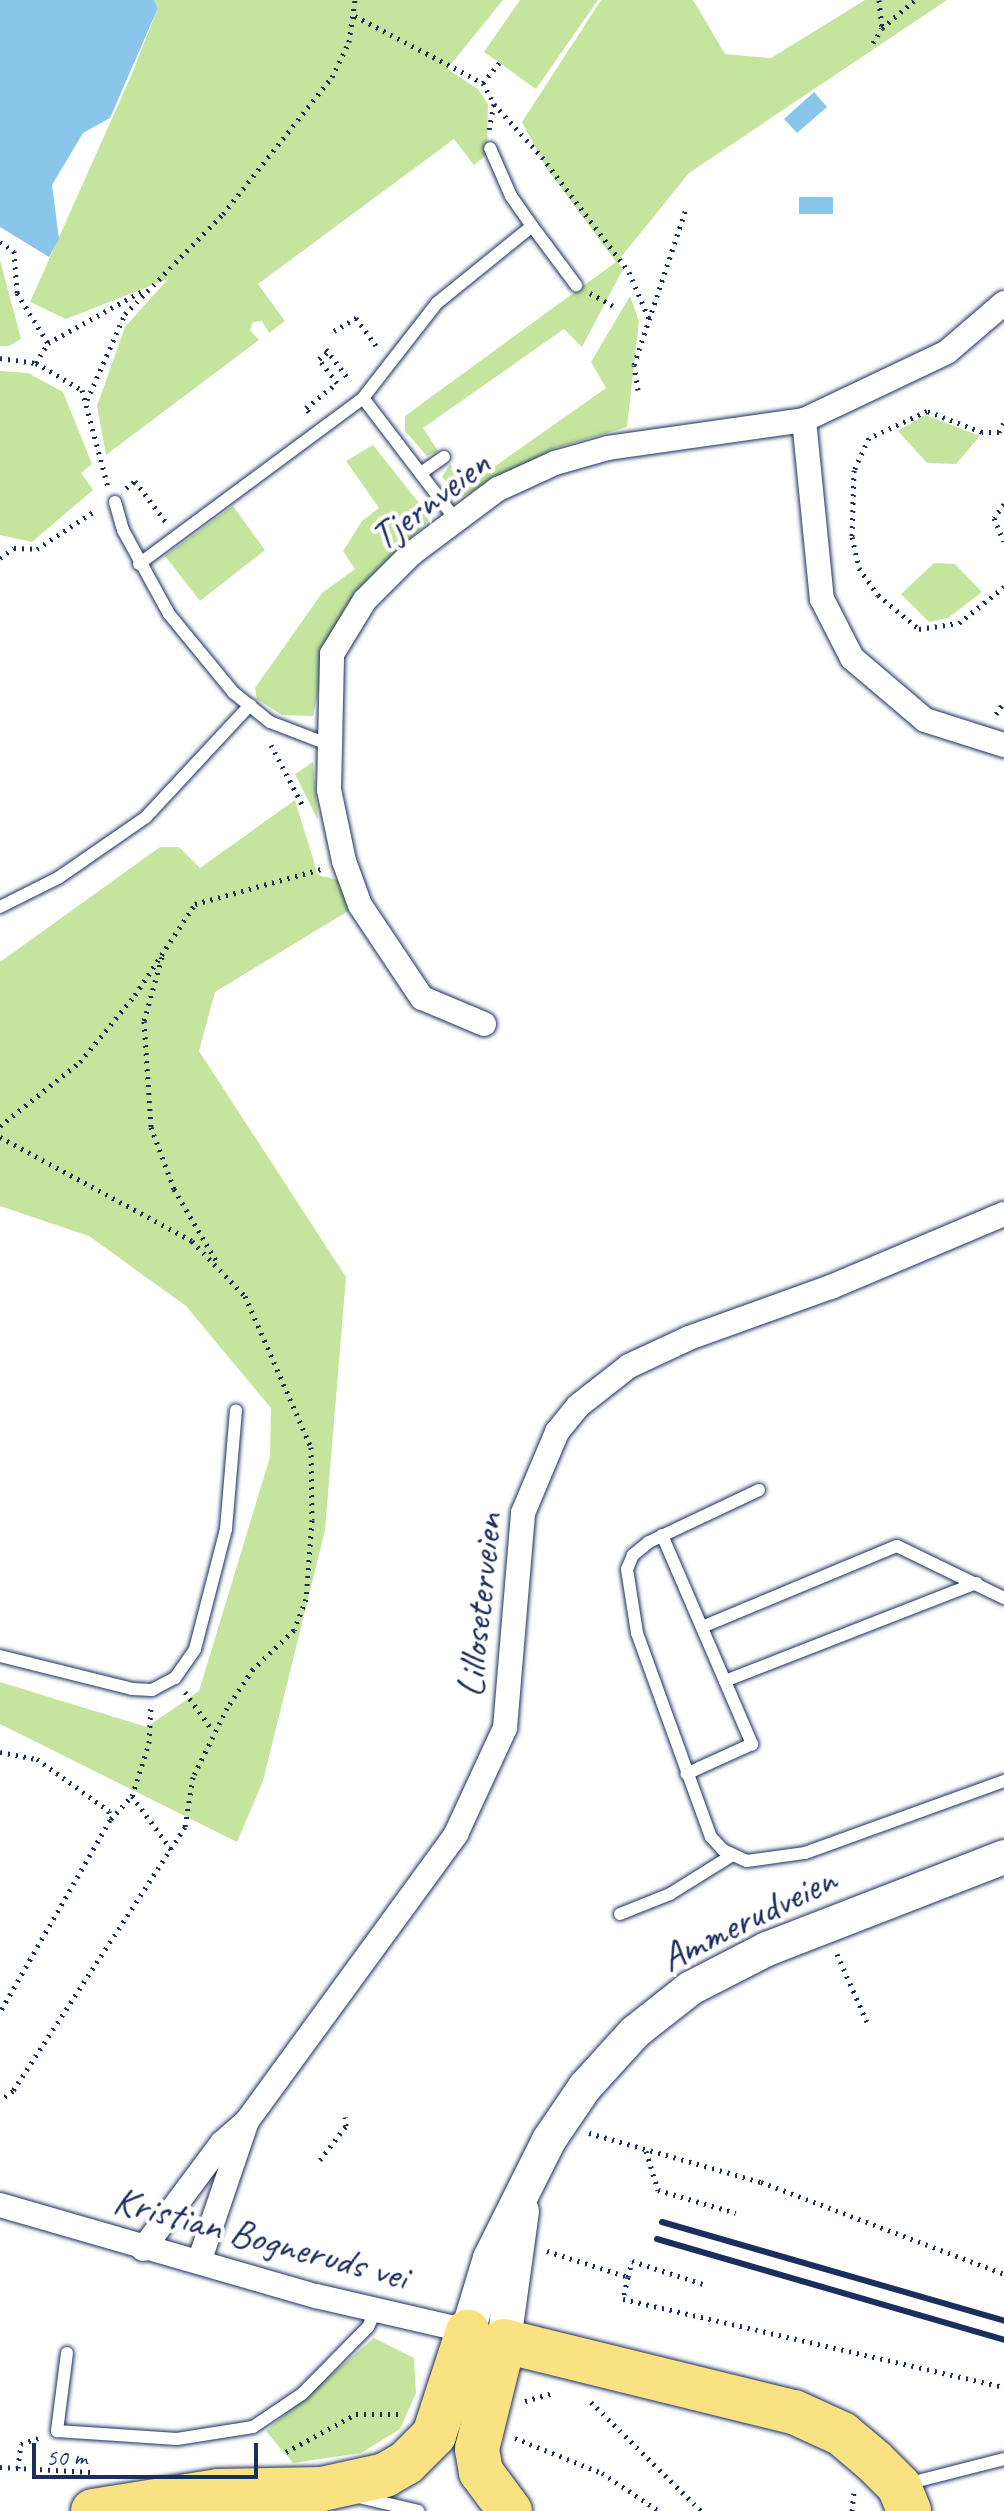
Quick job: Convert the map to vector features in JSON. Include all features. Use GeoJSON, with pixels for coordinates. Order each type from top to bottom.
{"type":"FeatureCollection","features":[{"type":"Feature","properties":{"kind":"highway"},"geometry":{"type":"LineString","coordinates":[[93,2511],[218,2491],[322,2489],[385,2475],[422,2450],[444,2416],[486,2336]]}},
{"type":"Feature","properties":{"kind":"highway"},"geometry":{"type":"LineString","coordinates":[[486,2336],[794,2412],[842,2434],[904,2499]]}},
{"type":"Feature","properties":{"kind":"highway"},"geometry":{"type":"LineString","coordinates":[[486,2336],[477,2449],[481,2472],[510,2511]]}},
{"type":"Feature","properties":{"kind":"street","name":"Tjernveien"},"geometry":{"type":"LineString","coordinates":[[484,1024],[422,998],[360,905],[344,861],[329,790],[332,654],[365,600],[411,554],[498,489],[555,463],[661,439],[804,420],[947,352],[1004,303]]}},
{"type":"Feature","properties":{"kind":"street"},"geometry":{"type":"LineString","coordinates":[[804,420],[822,599],[852,658],[925,720],[1004,745]]}},
{"type":"Feature","properties":{"kind":"street","name":"Lilloseterveien"},"geometry":{"type":"LineString","coordinates":[[143,2249],[222,2143],[247,2121],[456,1834],[505,1728],[523,1513],[557,1432],[578,1406],[629,1366],[689,1338],[831,1287],[1004,1214]]}},
{"type":"Feature","properties":{"kind":"street","name":"Ammerudveien"},"geometry":{"type":"LineString","coordinates":[[486,2336],[490,2258],[566,2113],[609,2059],[671,2002],[767,1949],[1004,1857]]}},
{"type":"Feature","properties":{"kind":"street","name":"Lilloseterveien"},"geometry":{"type":"LineString","coordinates":[[199,2262],[247,2121]]}},
{"type":"Feature","properties":{"kind":"street","name":"Kristian Bogneruds vei"},"geometry":{"type":"LineString","coordinates":[[0,2205],[143,2249],[486,2336]]}},
{"type":"Feature","properties":{"kind":"lane"},"geometry":{"type":"LineString","coordinates":[[490,148],[511,196],[576,285]]}},
{"type":"Feature","properties":{"kind":"lane"},"geometry":{"type":"LineString","coordinates":[[139,564],[363,398],[437,303],[532,226]]}},
{"type":"Feature","properties":{"kind":"lane"},"geometry":{"type":"LineString","coordinates":[[363,398],[456,520]]}},
{"type":"Feature","properties":{"kind":"lane"},"geometry":{"type":"LineString","coordinates":[[421,473],[444,457]]}},
{"type":"Feature","properties":{"kind":"lane"},"geometry":{"type":"LineString","coordinates":[[114,501],[139,564],[180,630],[250,705],[270,722],[330,745]]}},
{"type":"Feature","properties":{"kind":"lane"},"geometry":{"type":"LineString","coordinates":[[0,907],[58,878],[146,817],[250,705]]}},
{"type":"Feature","properties":{"kind":"lane"},"geometry":{"type":"LineString","coordinates":[[0,1656],[132,1689],[152,1690],[175,1678],[195,1649],[226,1529],[236,1410]]}},
{"type":"Feature","properties":{"kind":"lane"},"geometry":{"type":"LineString","coordinates":[[759,1490],[662,1535],[633,1555],[627,1589],[686,1774],[711,1837],[731,1856],[763,1861],[805,1853],[1004,1781]]}},
{"type":"Feature","properties":{"kind":"lane"},"geometry":{"type":"LineString","coordinates":[[662,1535],[752,1744],[686,1774]]}},
{"type":"Feature","properties":{"kind":"lane"},"geometry":{"type":"LineString","coordinates":[[702,1627],[897,1546],[1004,1598]]}},
{"type":"Feature","properties":{"kind":"lane"},"geometry":{"type":"LineString","coordinates":[[725,1681],[977,1583]]}},
{"type":"Feature","properties":{"kind":"lane"},"geometry":{"type":"LineString","coordinates":[[620,1914],[670,1894],[731,1856]]}},
{"type":"Feature","properties":{"kind":"lane"},"geometry":{"type":"LineString","coordinates":[[67,2353],[57,2431],[177,2439],[253,2427],[302,2394],[368,2327],[377,2308]]}},
{"type":"Feature","properties":{"kind":"lane"},"geometry":{"type":"LineString","coordinates":[[904,2499],[1004,2459]]}},
{"type":"Feature","properties":{"kind":"lane"},"geometry":{"type":"LineString","coordinates":[[322,2489],[418,2511]]}},
{"type":"Feature","properties":{"kind":"path"},"geometry":{"type":"LineString","coordinates":[[87,400],[125,314],[264,167],[297,114],[332,77],[355,16],[355,0]]}},
{"type":"Feature","properties":{"kind":"path"},"geometry":{"type":"LineString","coordinates":[[879,0],[882,28]]}},
{"type":"Feature","properties":{"kind":"path"},"geometry":{"type":"LineString","coordinates":[[873,43],[882,28],[915,0]]}},
{"type":"Feature","properties":{"kind":"path"},"geometry":{"type":"LineString","coordinates":[[355,16],[483,83],[494,104],[629,272],[649,319]]}},
{"type":"Feature","properties":{"kind":"path"},"geometry":{"type":"LineString","coordinates":[[483,83],[499,63]]}},
{"type":"Feature","properties":{"kind":"path"},"geometry":{"type":"LineString","coordinates":[[490,148],[494,104]]}},
{"type":"Feature","properties":{"kind":"path"},"geometry":{"type":"LineString","coordinates":[[638,390],[634,365],[686,209]]}},
{"type":"Feature","properties":{"kind":"path"},"geometry":{"type":"LineString","coordinates":[[0,242],[14,251],[17,293],[48,343]]}},
{"type":"Feature","properties":{"kind":"path"},"geometry":{"type":"LineString","coordinates":[[36,363],[48,343],[147,288]]}},
{"type":"Feature","properties":{"kind":"path"},"geometry":{"type":"LineString","coordinates":[[334,331],[356,318],[390,364]]}},
{"type":"Feature","properties":{"kind":"path"},"geometry":{"type":"LineString","coordinates":[[310,404],[337,383],[319,359],[327,351],[363,398]]}},
{"type":"Feature","properties":{"kind":"path"},"geometry":{"type":"LineString","coordinates":[[0,358],[36,363],[67,378],[87,400],[114,501],[37,549],[14,548],[0,558]]}},
{"type":"Feature","properties":{"kind":"path"},"geometry":{"type":"LineString","coordinates":[[1004,422],[1002,435],[982,432],[927,411],[869,438],[854,470],[852,537],[859,568],[872,586],[919,629],[959,623],[1004,587]]}},
{"type":"Feature","properties":{"kind":"path"},"geometry":{"type":"LineString","coordinates":[[135,481],[160,514]]}},
{"type":"Feature","properties":{"kind":"path"},"geometry":{"type":"LineString","coordinates":[[1004,504],[994,518],[1004,541]]}},
{"type":"Feature","properties":{"kind":"path"},"geometry":{"type":"LineString","coordinates":[[250,705],[307,812]]}},
{"type":"Feature","properties":{"kind":"path"},"geometry":{"type":"LineString","coordinates":[[0,1126],[80,1062],[164,952],[195,904],[344,861]]}},
{"type":"Feature","properties":{"kind":"path"},"geometry":{"type":"LineString","coordinates":[[164,952],[144,1021],[151,1127],[174,1189],[223,1273]]}},
{"type":"Feature","properties":{"kind":"path"},"geometry":{"type":"LineString","coordinates":[[175,1678],[213,1731]]}},
{"type":"Feature","properties":{"kind":"path"},"geometry":{"type":"LineString","coordinates":[[0,2012],[110,1820],[132,1796],[149,1743],[152,1690]]}},
{"type":"Feature","properties":{"kind":"path"},"geometry":{"type":"LineString","coordinates":[[0,1752],[37,1759],[109,1811],[110,1820]]}},
{"type":"Feature","properties":{"kind":"path"},"geometry":{"type":"LineString","coordinates":[[132,1796],[171,1849]]}},
{"type":"Feature","properties":{"kind":"path"},"geometry":{"type":"LineString","coordinates":[[835,1949],[867,2022]]}},
{"type":"Feature","properties":{"kind":"path"},"geometry":{"type":"LineString","coordinates":[[320,2160],[346,2126],[345,2117]]}},
{"type":"Feature","properties":{"kind":"path"},"geometry":{"type":"LineString","coordinates":[[588,2133],[646,2151],[681,2156],[761,2182],[1004,2274]]}},
{"type":"Feature","properties":{"kind":"path"},"geometry":{"type":"LineString","coordinates":[[646,2151],[658,2190],[736,2213]]}},
{"type":"Feature","properties":{"kind":"path"},"geometry":{"type":"LineString","coordinates":[[542,2249],[628,2277]]}},
{"type":"Feature","properties":{"kind":"path"},"geometry":{"type":"LineString","coordinates":[[703,2284],[632,2261],[623,2299],[1004,2387]]}},
{"type":"Feature","properties":{"kind":"path"},"geometry":{"type":"LineString","coordinates":[[519,2404],[542,2392],[558,2394]]}},
{"type":"Feature","properties":{"kind":"path"},"geometry":{"type":"LineString","coordinates":[[602,2401],[587,2398],[701,2511]]}},
{"type":"Feature","properties":{"kind":"path"},"geometry":{"type":"LineString","coordinates":[[18,2468],[21,2444],[57,2431]]}},
{"type":"Feature","properties":{"kind":"path"},"geometry":{"type":"LineString","coordinates":[[510,2436],[602,2473],[659,2511]]}},
{"type":"Feature","properties":{"kind":"green space"},"geometry":{"type":"Polygon","coordinates":[[[154,0],[503,0],[447,69],[478,89],[488,104],[487,154],[474,165],[454,139],[258,284],[285,321],[269,333],[262,321],[253,322],[250,330],[259,340],[106,455],[97,406],[125,327],[168,279],[66,319],[30,302],[131,76],[158,8],[154,0]]]}},
{"type":"Feature","properties":{"kind":"green space"},"geometry":{"type":"Polygon","coordinates":[[[520,0],[598,0],[536,89],[484,52],[520,0]]]}},
{"type":"Feature","properties":{"kind":"green space"},"geometry":{"type":"Polygon","coordinates":[[[601,0],[693,0],[725,54],[771,58],[865,0],[947,0],[689,173],[617,262],[623,269],[582,347],[564,329],[423,428],[438,451],[427,456],[405,431],[405,416],[616,262],[545,166],[522,122],[601,0]]]}},
{"type":"Feature","properties":{"kind":"green space"},"geometry":{"type":"Polygon","coordinates":[[[0,260],[21,339],[9,346],[0,346],[0,260]]]}},
{"type":"Feature","properties":{"kind":"green space"},"geometry":{"type":"Polygon","coordinates":[[[630,296],[639,321],[627,427],[555,448],[460,498],[442,477],[450,464],[467,486],[606,388],[591,362],[630,296]]]}},
{"type":"Feature","properties":{"kind":"green space"},"geometry":{"type":"Polygon","coordinates":[[[0,371],[28,373],[63,392],[92,464],[81,473],[93,490],[32,542],[0,535],[0,371]]]}},
{"type":"Feature","properties":{"kind":"green space"},"geometry":{"type":"Polygon","coordinates":[[[925,415],[980,436],[956,464],[927,463],[898,431],[925,415]]]}},
{"type":"Feature","properties":{"kind":"green space"},"geometry":{"type":"Polygon","coordinates":[[[373,445],[431,518],[386,563],[319,688],[313,716],[282,715],[257,699],[255,688],[322,593],[355,569],[343,551],[362,521],[379,508],[346,461],[373,445]]]}},
{"type":"Feature","properties":{"kind":"green space"},"geometry":{"type":"Polygon","coordinates":[[[233,506],[265,550],[200,601],[165,556],[233,506]]]}},
{"type":"Feature","properties":{"kind":"green space"},"geometry":{"type":"Polygon","coordinates":[[[934,563],[955,564],[982,592],[948,618],[929,622],[901,594],[934,563]]]}},
{"type":"Feature","properties":{"kind":"green space"},"geometry":{"type":"Polygon","coordinates":[[[313,762],[318,820],[295,774],[313,762]]]}},
{"type":"Feature","properties":{"kind":"green space"},"geometry":{"type":"Polygon","coordinates":[[[295,800],[318,875],[342,881],[353,908],[215,992],[199,1051],[346,1277],[325,1530],[263,1781],[237,1842],[0,1724],[0,1682],[147,1727],[199,1691],[270,1457],[271,1408],[186,1306],[89,1236],[0,1206],[0,962],[160,847],[179,847],[200,868],[295,800]]]}},
{"type":"Feature","properties":{"kind":"green space"},"geometry":{"type":"Polygon","coordinates":[[[374,2338],[414,2358],[416,2393],[400,2429],[361,2453],[293,2463],[266,2431],[374,2338]]]}},
{"type":"Feature","properties":{"kind":"water"},"geometry":{"type":"Polygon","coordinates":[[[0,0],[154,0],[158,8],[110,118],[83,133],[52,185],[59,239],[49,257],[0,227],[0,0]]]}},
{"type":"Feature","properties":{"kind":"water"},"geometry":{"type":"Polygon","coordinates":[[[814,92],[827,107],[797,133],[784,119],[814,92]]]}},
{"type":"Feature","properties":{"kind":"water"},"geometry":{"type":"Polygon","coordinates":[[[799,197],[833,197],[833,214],[799,214],[799,197]]]}},
{"type":"Feature","properties":{"kind":"railway"},"geometry":{"type":"LineString","coordinates":[[662,2222],[1004,2321]]}},
{"type":"Feature","properties":{"kind":"railway"},"geometry":{"type":"LineString","coordinates":[[657,2239],[1004,2340]]}}]}
